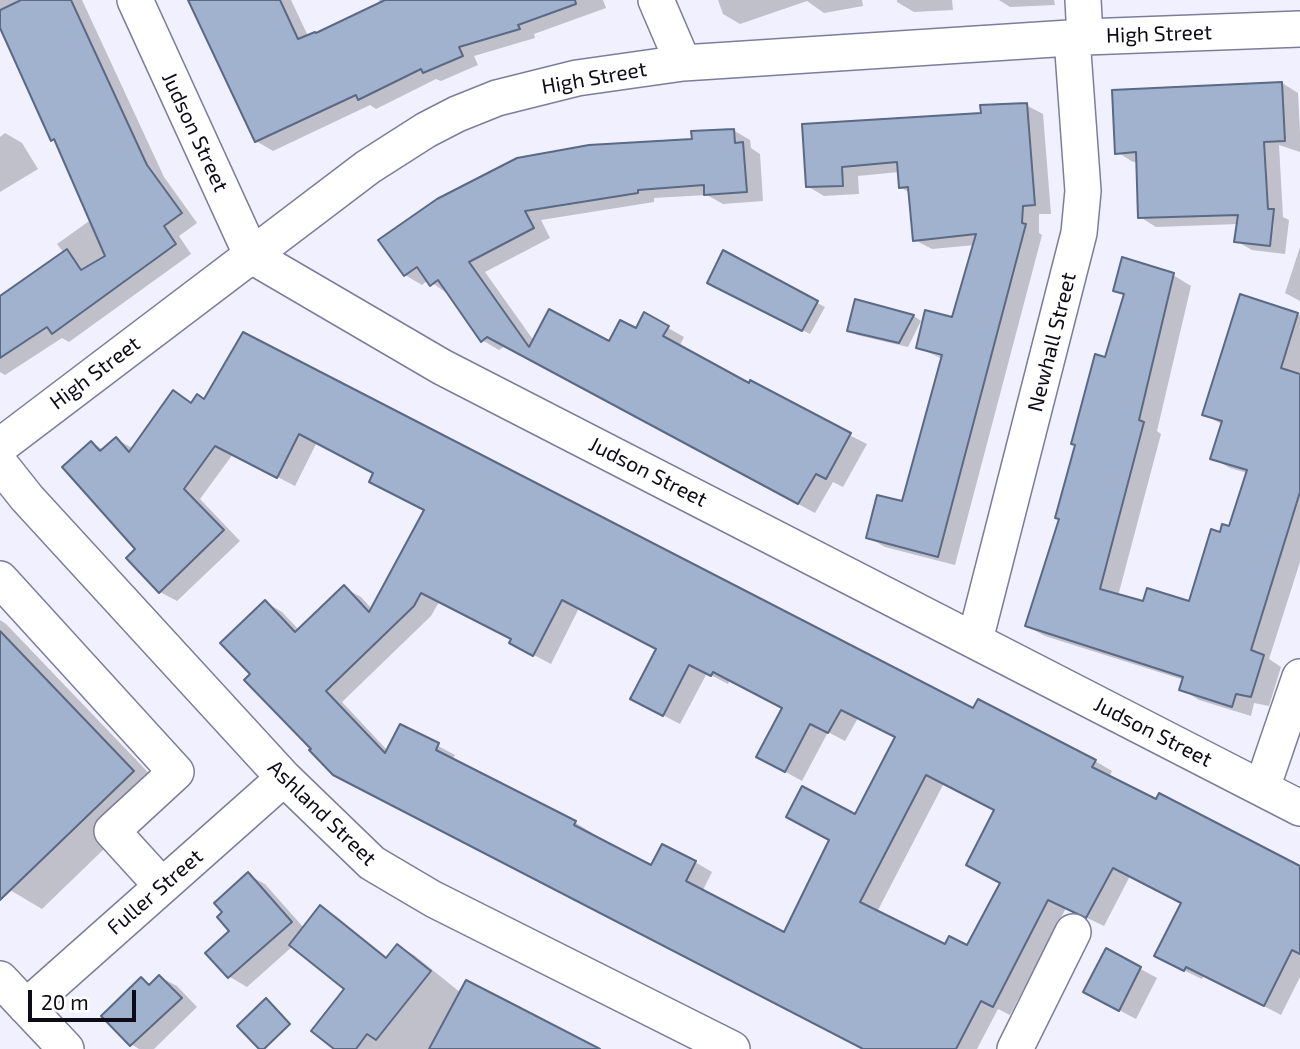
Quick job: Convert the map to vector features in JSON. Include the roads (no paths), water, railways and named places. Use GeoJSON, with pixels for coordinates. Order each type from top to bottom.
{"type":"FeatureCollection","features":[{"type":"Feature","properties":{"kind":"street","name":"Judson Street"},"geometry":{"type":"LineString","coordinates":[[135,0],[252,256],[442,367],[1300,808]]}},
{"type":"Feature","properties":{"kind":"street"},"geometry":{"type":"LineString","coordinates":[[656,0],[683,64]]}},
{"type":"Feature","properties":{"kind":"street","name":"Newhall Street"},"geometry":{"type":"LineString","coordinates":[[975,640],[1079,233],[1083,191],[1079,37],[1083,0]]}},
{"type":"Feature","properties":{"kind":"street","name":"High Street"},"geometry":{"type":"LineString","coordinates":[[0,446],[368,167],[426,130],[498,98],[612,73],[683,64],[1079,37],[1300,29]]}},
{"type":"Feature","properties":{"kind":"street","name":"Ashland Street"},"geometry":{"type":"LineString","coordinates":[[0,464],[27,498],[284,778],[372,863],[433,899],[732,1049]]}},
{"type":"Feature","properties":{"kind":"street"},"geometry":{"type":"LineString","coordinates":[[0,579],[176,772],[112,831],[162,886]]}},
{"type":"Feature","properties":{"kind":"street"},"geometry":{"type":"LineString","coordinates":[[1262,788],[1300,677]]}},
{"type":"Feature","properties":{"kind":"street","name":"Fuller Street"},"geometry":{"type":"LineString","coordinates":[[26,1007],[284,778]]}},
{"type":"Feature","properties":{"kind":"street"},"geometry":{"type":"LineString","coordinates":[[1016,1049],[1073,932]]}},
{"type":"Feature","properties":{"kind":"street"},"geometry":{"type":"LineString","coordinates":[[0,979],[65,1049]]}}]}
